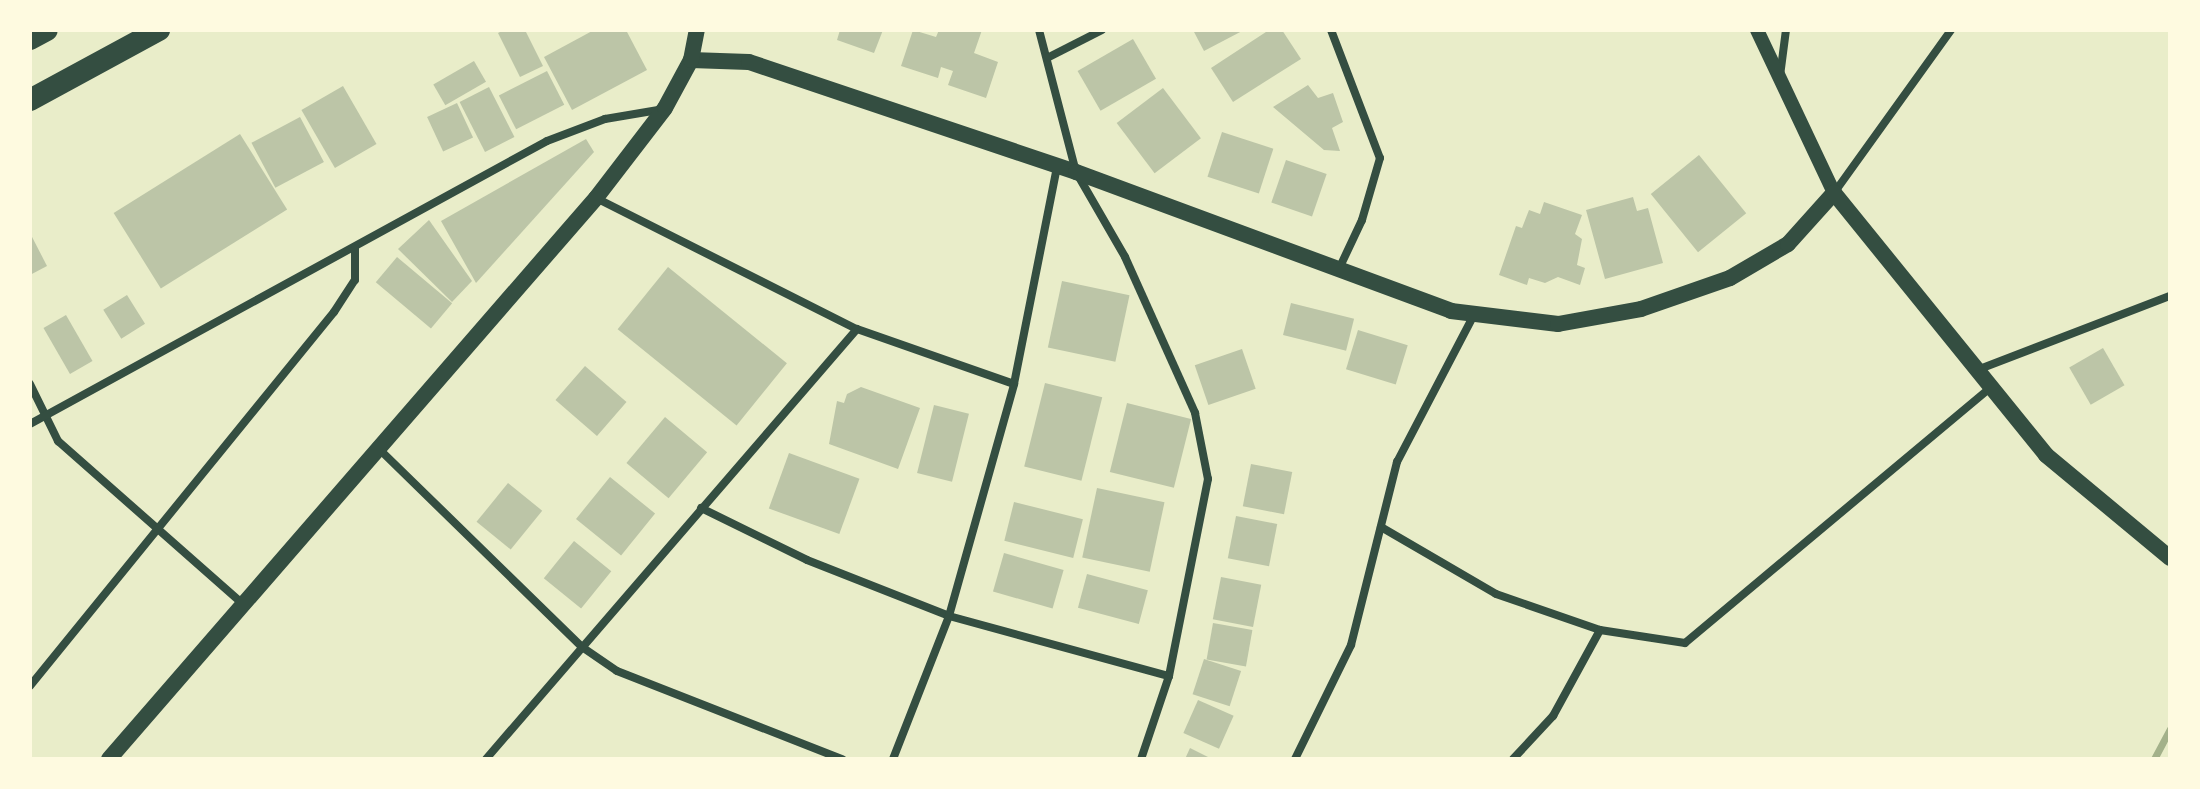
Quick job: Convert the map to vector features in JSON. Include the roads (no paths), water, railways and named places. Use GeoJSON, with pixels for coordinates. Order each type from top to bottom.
{"type":"FeatureCollection","features":[{"type":"Feature","properties":{"kind":"highway"},"geometry":{"type":"LineString","coordinates":[[30,39],[47,30]]}},
{"type":"Feature","properties":{"kind":"highway"},"geometry":{"type":"LineString","coordinates":[[30,100],[159,30]]}},
{"type":"Feature","properties":{"kind":"main road"},"geometry":{"type":"LineString","coordinates":[[109,759],[376,446],[596,198],[665,108],[691,60],[697,30]]}},
{"type":"Feature","properties":{"kind":"main road"},"geometry":{"type":"LineString","coordinates":[[691,60],[749,62],[1076,172],[1337,272],[1451,311],[1558,324],[1641,309],[1730,278],[1788,244],[1834,193],[2046,455],[2170,558]]}},
{"type":"Feature","properties":{"kind":"street"},"geometry":{"type":"LineString","coordinates":[[1039,30],[1049,57],[1076,172],[1125,257],[1195,413],[1208,479],[1169,676],[1141,759]]}},
{"type":"Feature","properties":{"kind":"street"},"geometry":{"type":"LineString","coordinates":[[1049,57],[1102,30]]}},
{"type":"Feature","properties":{"kind":"street"},"geometry":{"type":"LineString","coordinates":[[1331,30],[1380,158],[1362,220],[1337,272]]}},
{"type":"Feature","properties":{"kind":"street"},"geometry":{"type":"LineString","coordinates":[[1757,30],[1834,193],[1951,30]]}},
{"type":"Feature","properties":{"kind":"street"},"geometry":{"type":"LineString","coordinates":[[1779,81],[1786,30]]}},
{"type":"Feature","properties":{"kind":"street"},"geometry":{"type":"LineString","coordinates":[[30,424],[547,141],[605,119],[665,108]]}},
{"type":"Feature","properties":{"kind":"street"},"geometry":{"type":"LineString","coordinates":[[893,759],[949,616],[1014,384],[1057,166]]}},
{"type":"Feature","properties":{"kind":"street"},"geometry":{"type":"LineString","coordinates":[[596,198],[857,329],[1014,384]]}},
{"type":"Feature","properties":{"kind":"street"},"geometry":{"type":"LineString","coordinates":[[30,686],[334,312],[355,280],[355,248]]}},
{"type":"Feature","properties":{"kind":"street"},"geometry":{"type":"LineString","coordinates":[[1976,371],[2170,296]]}},
{"type":"Feature","properties":{"kind":"street"},"geometry":{"type":"LineString","coordinates":[[1295,759],[1351,645],[1406,439],[1474,314]]}},
{"type":"Feature","properties":{"kind":"street"},"geometry":{"type":"LineString","coordinates":[[486,759],[857,329]]}},
{"type":"Feature","properties":{"kind":"street"},"geometry":{"type":"LineString","coordinates":[[30,384],[58,441],[242,603]]}},
{"type":"Feature","properties":{"kind":"street"},"geometry":{"type":"LineString","coordinates":[[1381,527],[1496,594],[1600,630],[1685,643],[1990,388]]}},
{"type":"Feature","properties":{"kind":"street"},"geometry":{"type":"LineString","coordinates":[[376,446],[582,647],[617,671],[842,759]]}},
{"type":"Feature","properties":{"kind":"street"},"geometry":{"type":"LineString","coordinates":[[701,508],[807,560],[949,616],[1169,676]]}},
{"type":"Feature","properties":{"kind":"street"},"geometry":{"type":"LineString","coordinates":[[1513,759],[1553,716],[1600,630]]}},
{"type":"Feature","properties":{"kind":"waterway"},"geometry":{"type":"LineString","coordinates":[[2154,759],[2170,729]]}}]}
